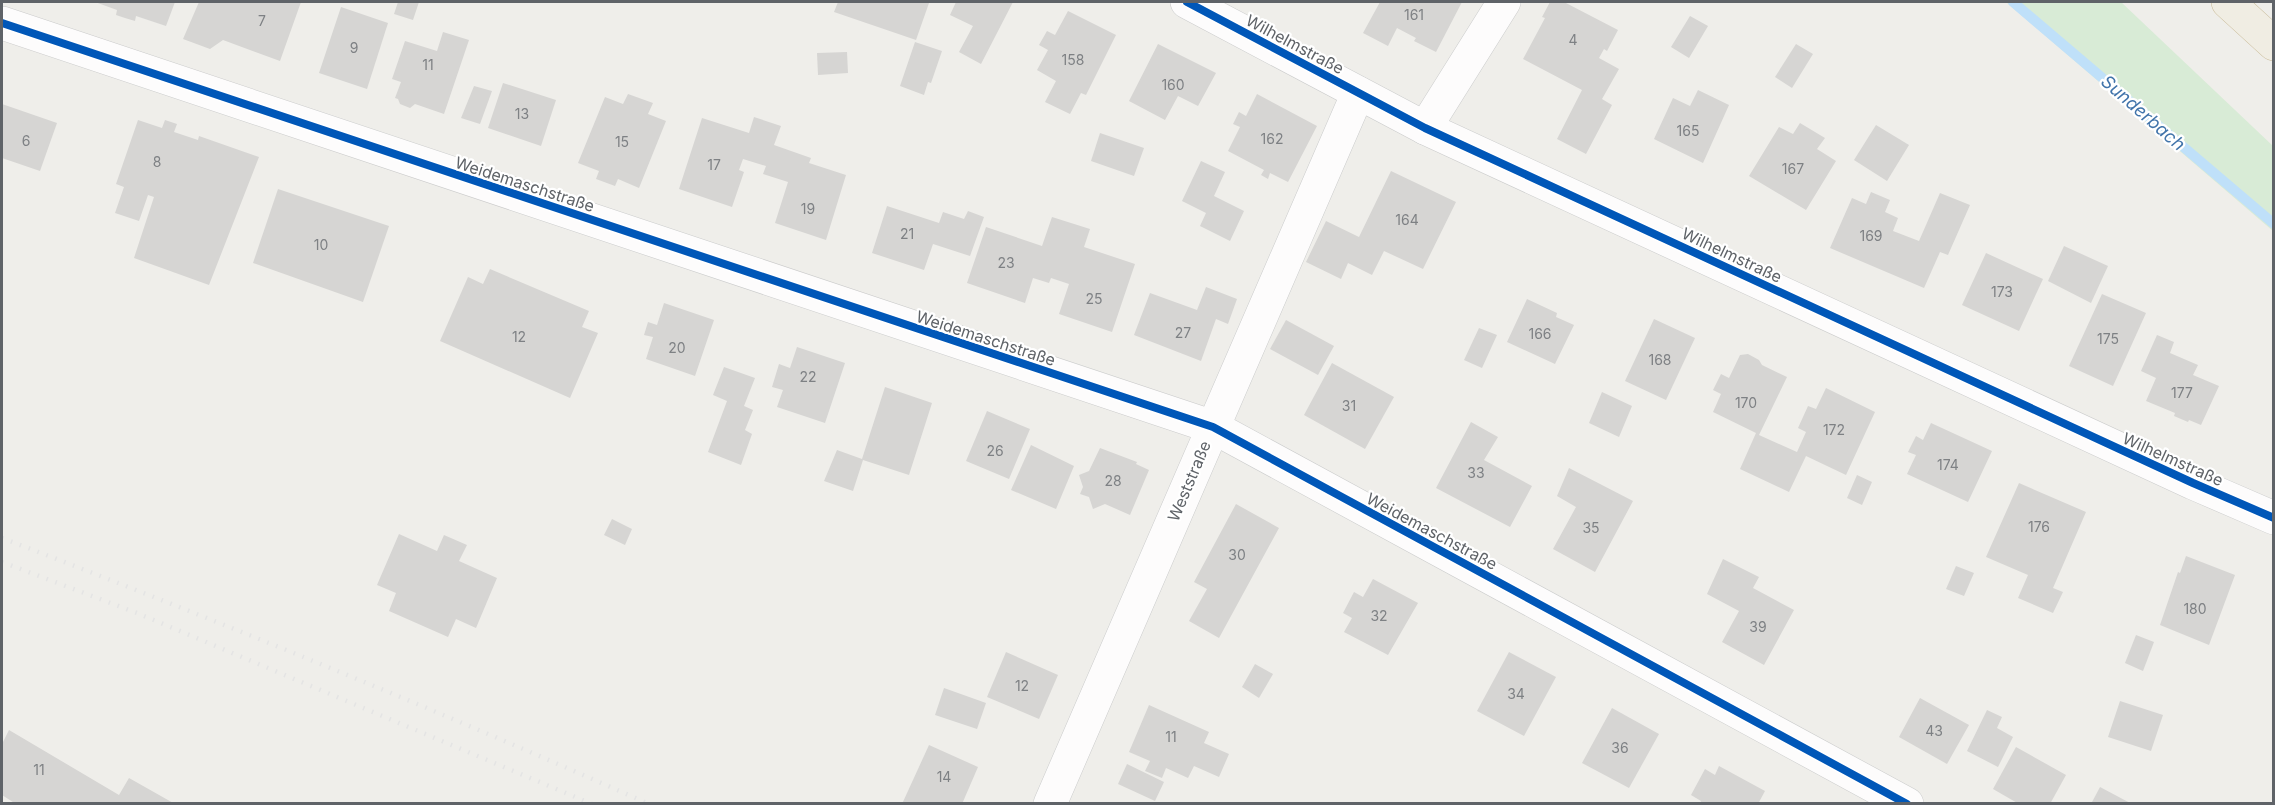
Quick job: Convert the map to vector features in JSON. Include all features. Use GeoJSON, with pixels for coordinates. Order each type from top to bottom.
{"type":"FeatureCollection","features":[{"type":"Feature","properties":{"kind":"highway"},"geometry":{"type":"LineString","coordinates":[[2228,2],[2274,44]]}},
{"type":"Feature","properties":{"kind":"street","name":"Wilhelmstraße"},"geometry":{"type":"LineString","coordinates":[[1187,2],[1425,128],[2193,483],[2274,518]]}},
{"type":"Feature","properties":{"kind":"street"},"geometry":{"type":"LineString","coordinates":[[1425,128],[1504,2]]}},
{"type":"Feature","properties":{"kind":"street","name":"Weidemaschstraße"},"geometry":{"type":"LineString","coordinates":[[2,24],[1213,428],[1907,804]]}},
{"type":"Feature","properties":{"kind":"street","name":"Weststraße"},"geometry":{"type":"LineString","coordinates":[[1050,804],[1358,93]]}},
{"type":"Feature","properties":{"kind":"green space"},"geometry":{"type":"Polygon","coordinates":[[[2006,2],[2121,2],[2273,146],[2273,231],[2006,2]]]}},
{"type":"Feature","properties":{"kind":"building"},"geometry":{"type":"Polygon","coordinates":[[[95,2],[175,2],[166,26],[136,16],[135,21],[116,15],[117,10],[95,2]]]}},
{"type":"Feature","properties":{"kind":"building"},"geometry":{"type":"Polygon","coordinates":[[[199,2],[301,2],[280,61],[223,40],[210,49],[183,39],[199,2]]]}},
{"type":"Feature","properties":{"kind":"building"},"geometry":{"type":"Polygon","coordinates":[[[398,2],[419,2],[413,20],[394,14],[398,2]]]}},
{"type":"Feature","properties":{"kind":"building"},"geometry":{"type":"Polygon","coordinates":[[[838,2],[929,3],[916,40],[834,12],[838,2]]]}},
{"type":"Feature","properties":{"kind":"building"},"geometry":{"type":"Polygon","coordinates":[[[956,2],[1013,2],[981,64],[959,52],[973,26],[950,15],[956,2]]]}},
{"type":"Feature","properties":{"kind":"building"},"geometry":{"type":"Polygon","coordinates":[[[1380,2],[1462,2],[1436,52],[1414,41],[1416,38],[1397,28],[1388,46],[1363,33],[1380,2]]]}},
{"type":"Feature","properties":{"kind":"building"},"geometry":{"type":"Polygon","coordinates":[[[1550,2],[1564,2],[1618,30],[1607,51],[1604,49],[1599,58],[1619,69],[1602,99],[1612,105],[1586,154],[1557,139],[1582,90],[1523,59],[1545,18],[1542,17],[1550,2]]]}},
{"type":"Feature","properties":{"kind":"building"},"geometry":{"type":"Polygon","coordinates":[[[341,7],[388,23],[367,89],[319,73],[341,7]]]}},
{"type":"Feature","properties":{"kind":"building"},"geometry":{"type":"Polygon","coordinates":[[[1068,11],[1116,35],[1086,95],[1081,93],[1070,114],[1045,102],[1056,81],[1037,70],[1048,50],[1039,45],[1047,31],[1055,35],[1068,11]]]}},
{"type":"Feature","properties":{"kind":"building"},"geometry":{"type":"Polygon","coordinates":[[[1690,16],[1708,26],[1689,58],[1671,47],[1690,16]]]}},
{"type":"Feature","properties":{"kind":"building"},"geometry":{"type":"Polygon","coordinates":[[[443,32],[469,40],[444,114],[415,104],[410,108],[400,104],[395,98],[401,82],[392,79],[405,41],[437,51],[443,32]]]}},
{"type":"Feature","properties":{"kind":"building"},"geometry":{"type":"Polygon","coordinates":[[[915,42],[942,51],[931,83],[928,82],[924,95],[900,86],[915,42]]]}},
{"type":"Feature","properties":{"kind":"building"},"geometry":{"type":"Polygon","coordinates":[[[1158,44],[1216,73],[1198,106],[1178,96],[1165,120],[1129,101],[1158,44]]]}},
{"type":"Feature","properties":{"kind":"building"},"geometry":{"type":"Polygon","coordinates":[[[1796,44],[1813,54],[1792,88],[1775,77],[1796,44]]]}},
{"type":"Feature","properties":{"kind":"building"},"geometry":{"type":"Polygon","coordinates":[[[847,52],[848,73],[818,75],[817,53],[847,52]]]}},
{"type":"Feature","properties":{"kind":"building"},"geometry":{"type":"Polygon","coordinates":[[[503,83],[556,100],[541,146],[488,128],[503,83]]]}},
{"type":"Feature","properties":{"kind":"building"},"geometry":{"type":"Polygon","coordinates":[[[474,86],[492,91],[480,124],[461,118],[474,86]]]}},
{"type":"Feature","properties":{"kind":"building"},"geometry":{"type":"Polygon","coordinates":[[[1698,90],[1729,105],[1703,163],[1654,139],[1673,98],[1690,106],[1698,90]]]}},
{"type":"Feature","properties":{"kind":"building"},"geometry":{"type":"Polygon","coordinates":[[[628,94],[653,103],[648,114],[666,121],[639,188],[618,179],[615,186],[596,179],[599,171],[578,163],[605,97],[623,104],[628,94]]]}},
{"type":"Feature","properties":{"kind":"building"},"geometry":{"type":"Polygon","coordinates":[[[1257,94],[1317,126],[1288,182],[1270,173],[1268,179],[1261,175],[1264,170],[1228,151],[1240,127],[1233,124],[1239,112],[1246,116],[1257,94]]]}},
{"type":"Feature","properties":{"kind":"building"},"geometry":{"type":"Polygon","coordinates":[[[2,104],[57,123],[40,171],[2,158],[2,104]]]}},
{"type":"Feature","properties":{"kind":"building"},"geometry":{"type":"Polygon","coordinates":[[[754,117],[781,126],[774,145],[811,158],[809,163],[846,175],[826,240],[775,223],[788,182],[763,174],[766,166],[743,159],[739,170],[744,172],[732,207],[679,189],[702,118],[749,133],[754,117]]]}},
{"type":"Feature","properties":{"kind":"building"},"geometry":{"type":"Polygon","coordinates":[[[138,120],[162,128],[165,120],[177,124],[174,132],[198,140],[199,136],[259,157],[209,285],[134,258],[154,197],[148,195],[139,221],[115,213],[124,187],[116,184],[138,120]]]}},
{"type":"Feature","properties":{"kind":"building"},"geometry":{"type":"Polygon","coordinates":[[[1800,123],[1825,138],[1817,149],[1836,161],[1806,210],[1749,176],[1779,127],[1793,134],[1800,123]]]}},
{"type":"Feature","properties":{"kind":"building"},"geometry":{"type":"Polygon","coordinates":[[[1876,125],[1909,145],[1887,181],[1854,160],[1876,125]]]}},
{"type":"Feature","properties":{"kind":"building"},"geometry":{"type":"Polygon","coordinates":[[[1100,133],[1144,148],[1134,176],[1091,161],[1100,133]]]}},
{"type":"Feature","properties":{"kind":"building"},"geometry":{"type":"Polygon","coordinates":[[[1201,161],[1225,172],[1214,196],[1244,211],[1230,241],[1200,226],[1206,213],[1182,201],[1201,161]]]}},
{"type":"Feature","properties":{"kind":"building"},"geometry":{"type":"Polygon","coordinates":[[[1391,171],[1456,202],[1423,269],[1384,251],[1372,275],[1348,263],[1341,279],[1306,262],[1326,221],[1359,237],[1391,171]]]}},
{"type":"Feature","properties":{"kind":"building"},"geometry":{"type":"Polygon","coordinates":[[[278,189],[389,226],[363,302],[253,263],[278,189]]]}},
{"type":"Feature","properties":{"kind":"building"},"geometry":{"type":"Polygon","coordinates":[[[1871,192],[1890,200],[1885,212],[1898,218],[1893,231],[1919,241],[1940,193],[1970,205],[1948,255],[1940,252],[1924,288],[1830,248],[1852,198],[1866,204],[1871,192]]]}},
{"type":"Feature","properties":{"kind":"building"},"geometry":{"type":"Polygon","coordinates":[[[887,206],[939,223],[943,212],[964,219],[968,211],[984,217],[970,256],[933,244],[924,270],[872,253],[887,206]]]}},
{"type":"Feature","properties":{"kind":"building"},"geometry":{"type":"Polygon","coordinates":[[[1052,217],[1090,229],[1084,247],[1135,264],[1112,332],[1059,314],[1069,284],[1051,278],[1049,283],[1033,278],[1025,303],[967,283],[986,227],[1042,246],[1052,217]]]}},
{"type":"Feature","properties":{"kind":"building"},"geometry":{"type":"Polygon","coordinates":[[[2064,246],[2108,266],[2091,303],[2048,281],[2064,246]]]}},
{"type":"Feature","properties":{"kind":"building"},"geometry":{"type":"Polygon","coordinates":[[[1986,253],[2043,279],[2019,331],[1962,305],[1986,253]]]}},
{"type":"Feature","properties":{"kind":"building"},"geometry":{"type":"Polygon","coordinates":[[[490,269],[589,311],[582,327],[598,333],[570,398],[440,341],[468,277],[483,284],[490,269]]]}},
{"type":"Feature","properties":{"kind":"building"},"geometry":{"type":"Polygon","coordinates":[[[1206,287],[1237,299],[1228,324],[1216,319],[1201,361],[1134,335],[1150,293],[1197,310],[1206,287]]]}},
{"type":"Feature","properties":{"kind":"building"},"geometry":{"type":"Polygon","coordinates":[[[2102,294],[2146,313],[2113,386],[2069,366],[2102,294]]]}},
{"type":"Feature","properties":{"kind":"building"},"geometry":{"type":"Polygon","coordinates":[[[1527,299],[1557,313],[1556,317],[1574,325],[1555,364],[1507,342],[1527,299]]]}},
{"type":"Feature","properties":{"kind":"building"},"geometry":{"type":"Polygon","coordinates":[[[664,303],[714,320],[695,376],[646,359],[653,337],[644,335],[648,322],[657,325],[664,303]]]}},
{"type":"Feature","properties":{"kind":"building"},"geometry":{"type":"Polygon","coordinates":[[[1654,319],[1695,338],[1666,400],[1625,381],[1654,319]]]}},
{"type":"Feature","properties":{"kind":"building"},"geometry":{"type":"Polygon","coordinates":[[[1286,320],[1334,346],[1318,375],[1270,349],[1286,320]]]}},
{"type":"Feature","properties":{"kind":"building"},"geometry":{"type":"Polygon","coordinates":[[[1479,328],[1497,335],[1482,368],[1464,360],[1479,328]]]}},
{"type":"Feature","properties":{"kind":"building"},"geometry":{"type":"Polygon","coordinates":[[[2157,335],[2174,342],[2170,353],[2198,365],[2193,375],[2219,386],[2201,425],[2174,416],[2175,413],[2146,401],[2156,378],[2141,371],[2157,335]]]}},
{"type":"Feature","properties":{"kind":"building"},"geometry":{"type":"Polygon","coordinates":[[[797,347],[845,363],[825,423],[777,407],[783,390],[772,387],[779,364],[790,368],[797,347]]]}},
{"type":"Feature","properties":{"kind":"building"},"geometry":{"type":"Polygon","coordinates":[[[1748,354],[1759,360],[1762,365],[1787,377],[1759,435],[1797,452],[1806,432],[1798,428],[1808,406],[1816,409],[1826,388],[1875,412],[1846,475],[1806,456],[1789,492],[1740,469],[1756,433],[1713,412],[1721,394],[1713,390],[1721,374],[1729,378],[1740,355],[1748,354]]]}},
{"type":"Feature","properties":{"kind":"building"},"geometry":{"type":"Polygon","coordinates":[[[1332,363],[1394,397],[1365,449],[1304,415],[1332,363]]]}},
{"type":"Feature","properties":{"kind":"building"},"geometry":{"type":"Polygon","coordinates":[[[724,367],[755,378],[744,406],[753,410],[745,430],[752,434],[741,465],[708,452],[727,401],[713,395],[724,367]]]}},
{"type":"Feature","properties":{"kind":"building"},"geometry":{"type":"Polygon","coordinates":[[[885,387],[932,403],[909,475],[863,460],[853,491],[824,481],[837,450],[862,459],[885,387]]]}},
{"type":"Feature","properties":{"kind":"building"},"geometry":{"type":"Polygon","coordinates":[[[1602,392],[1632,406],[1619,437],[1589,423],[1602,392]]]}},
{"type":"Feature","properties":{"kind":"building"},"geometry":{"type":"Polygon","coordinates":[[[987,411],[1030,429],[1009,479],[966,461],[987,411]]]}},
{"type":"Feature","properties":{"kind":"building"},"geometry":{"type":"Polygon","coordinates":[[[1471,422],[1498,437],[1484,460],[1532,486],[1510,527],[1436,488],[1471,422]]]}},
{"type":"Feature","properties":{"kind":"building"},"geometry":{"type":"Polygon","coordinates":[[[1931,423],[1992,451],[1968,502],[1907,474],[1916,455],[1908,452],[1916,436],[1923,440],[1931,423]]]}},
{"type":"Feature","properties":{"kind":"building"},"geometry":{"type":"Polygon","coordinates":[[[1031,445],[1074,466],[1056,509],[1011,490],[1031,445]]]}},
{"type":"Feature","properties":{"kind":"building"},"geometry":{"type":"Polygon","coordinates":[[[1100,448],[1137,462],[1136,464],[1149,470],[1130,515],[1105,504],[1093,509],[1089,497],[1080,494],[1083,487],[1079,475],[1089,471],[1100,448]]]}},
{"type":"Feature","properties":{"kind":"building"},"geometry":{"type":"Polygon","coordinates":[[[1569,468],[1633,501],[1595,572],[1553,549],[1576,507],[1557,496],[1569,468]]]}},
{"type":"Feature","properties":{"kind":"building"},"geometry":{"type":"Polygon","coordinates":[[[1857,475],[1872,482],[1862,505],[1847,498],[1857,475]]]}},
{"type":"Feature","properties":{"kind":"building"},"geometry":{"type":"Polygon","coordinates":[[[2019,483],[2086,512],[2053,588],[2063,592],[2053,613],[2018,598],[2028,575],[1986,557],[2019,483]]]}},
{"type":"Feature","properties":{"kind":"building"},"geometry":{"type":"Polygon","coordinates":[[[1236,504],[1279,528],[1219,638],[1189,621],[1207,589],[1194,582],[1236,504]]]}},
{"type":"Feature","properties":{"kind":"building"},"geometry":{"type":"Polygon","coordinates":[[[612,519],[632,529],[625,545],[604,535],[612,519]]]}},
{"type":"Feature","properties":{"kind":"building"},"geometry":{"type":"Polygon","coordinates":[[[399,534],[437,551],[444,535],[467,545],[459,561],[497,578],[476,628],[456,619],[448,637],[389,611],[396,593],[377,585],[399,534]]]}},
{"type":"Feature","properties":{"kind":"building"},"geometry":{"type":"Polygon","coordinates":[[[2186,556],[2235,575],[2209,645],[2160,625],[2178,572],[2180,573],[2186,556]]]}},
{"type":"Feature","properties":{"kind":"building"},"geometry":{"type":"Polygon","coordinates":[[[1723,559],[1759,577],[1753,588],[1794,610],[1764,665],[1722,642],[1739,611],[1707,594],[1723,559]]]}},
{"type":"Feature","properties":{"kind":"building"},"geometry":{"type":"Polygon","coordinates":[[[1956,566],[1974,573],[1964,596],[1946,589],[1956,566]]]}},
{"type":"Feature","properties":{"kind":"building"},"geometry":{"type":"Polygon","coordinates":[[[1373,579],[1418,603],[1388,655],[1344,632],[1352,618],[1343,613],[1354,592],[1363,597],[1373,579]]]}},
{"type":"Feature","properties":{"kind":"building"},"geometry":{"type":"Polygon","coordinates":[[[2136,635],[2154,642],[2143,671],[2125,663],[2136,635]]]}},
{"type":"Feature","properties":{"kind":"building"},"geometry":{"type":"Polygon","coordinates":[[[1006,652],[1058,675],[1039,719],[987,697],[1006,652]]]}},
{"type":"Feature","properties":{"kind":"building"},"geometry":{"type":"Polygon","coordinates":[[[1509,652],[1556,677],[1524,736],[1477,711],[1509,652]]]}},
{"type":"Feature","properties":{"kind":"building"},"geometry":{"type":"Polygon","coordinates":[[[1255,664],[1273,674],[1259,698],[1242,687],[1255,664]]]}},
{"type":"Feature","properties":{"kind":"building"},"geometry":{"type":"Polygon","coordinates":[[[944,688],[986,703],[977,729],[935,715],[944,688]]]}},
{"type":"Feature","properties":{"kind":"building"},"geometry":{"type":"Polygon","coordinates":[[[1920,698],[1969,725],[1947,764],[1899,737],[1920,698]]]}},
{"type":"Feature","properties":{"kind":"building"},"geometry":{"type":"Polygon","coordinates":[[[2120,701],[2163,715],[2151,751],[2108,737],[2120,701]]]}},
{"type":"Feature","properties":{"kind":"building"},"geometry":{"type":"Polygon","coordinates":[[[1149,705],[1209,732],[1204,743],[1229,754],[1219,777],[1194,766],[1188,778],[1166,768],[1162,778],[1145,771],[1150,761],[1129,752],[1149,705]]]}},
{"type":"Feature","properties":{"kind":"building"},"geometry":{"type":"Polygon","coordinates":[[[1612,708],[1659,734],[1629,788],[1582,763],[1612,708]]]}},
{"type":"Feature","properties":{"kind":"building"},"geometry":{"type":"Polygon","coordinates":[[[1987,710],[2002,717],[1997,728],[2013,737],[1998,767],[1967,751],[1987,710]]]}},
{"type":"Feature","properties":{"kind":"building"},"geometry":{"type":"Polygon","coordinates":[[[9,730],[119,795],[129,778],[175,804],[16,804],[2,795],[2,744],[9,730]]]}},
{"type":"Feature","properties":{"kind":"building"},"geometry":{"type":"Polygon","coordinates":[[[929,745],[978,767],[962,804],[902,804],[929,745]]]}},
{"type":"Feature","properties":{"kind":"building"},"geometry":{"type":"Polygon","coordinates":[[[2016,747],[2066,775],[2050,804],[2019,804],[1993,789],[2016,747]]]}},
{"type":"Feature","properties":{"kind":"building"},"geometry":{"type":"Polygon","coordinates":[[[1127,764],[1164,782],[1155,801],[1118,784],[1127,764]]]}},
{"type":"Feature","properties":{"kind":"building"},"geometry":{"type":"Polygon","coordinates":[[[1719,766],[1765,791],[1758,804],[1700,804],[1701,801],[1691,795],[1705,769],[1715,775],[1719,766]]]}},
{"type":"Feature","properties":{"kind":"building"},"geometry":{"type":"Polygon","coordinates":[[[2100,787],[2132,804],[2091,804],[2100,787]]]}},
{"type":"Feature","properties":{"kind":"waterway","name":"Sunderbach"},"geometry":{"type":"LineString","coordinates":[[2013,2],[2274,224]]}},
{"type":"Feature","properties":{"kind":"railway"},"geometry":{"type":"LineString","coordinates":[[2,538],[327,666],[649,804]]}},
{"type":"Feature","properties":{"kind":"railway"},"geometry":{"type":"LineString","coordinates":[[2,562],[137,613],[592,804]]}},
{"type":"Feature","properties":{"kind":"cycle path"},"geometry":{"type":"LineString","coordinates":[[1187,2],[1425,128],[2193,483],[2274,518]]}},
{"type":"Feature","properties":{"kind":"cycle path"},"geometry":{"type":"LineString","coordinates":[[2,23],[1213,427],[1907,804]]}}]}
